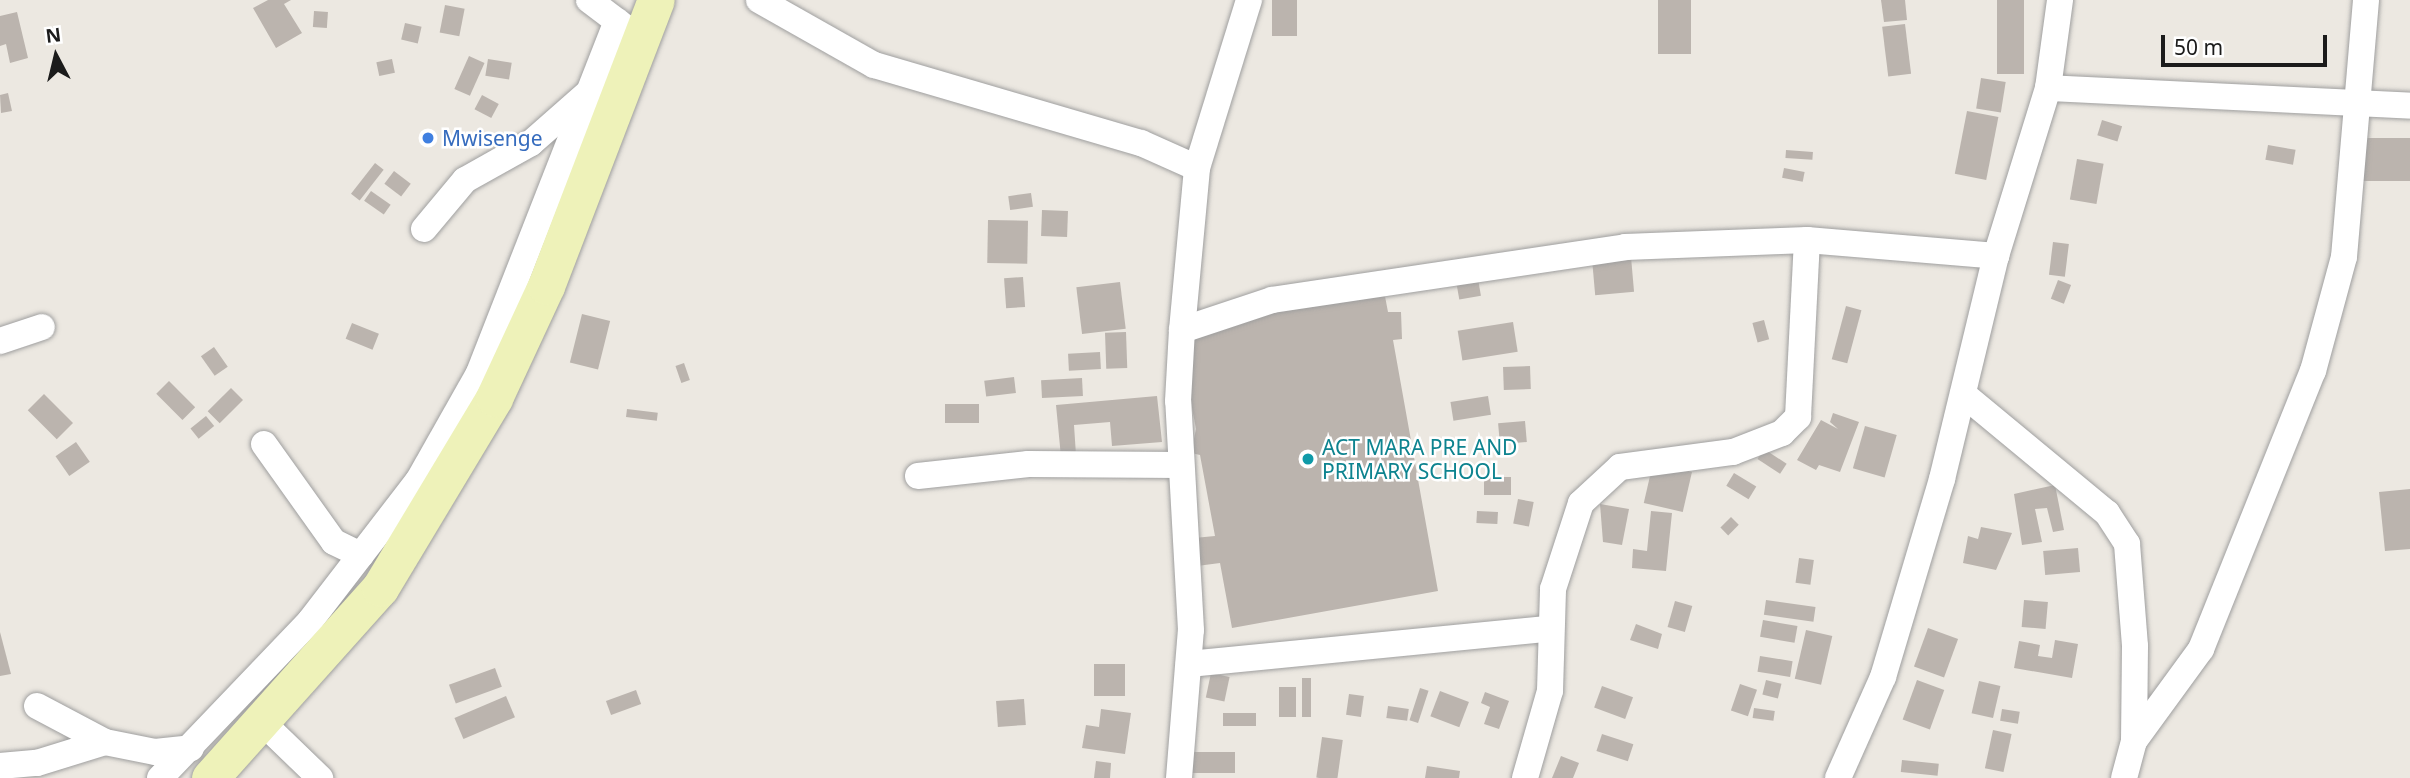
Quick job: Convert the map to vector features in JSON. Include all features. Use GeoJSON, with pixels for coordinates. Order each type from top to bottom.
{"type":"FeatureCollection","features":[{"type":"Feature","properties":{"kind":"main road"},"geometry":{"type":"LineString","coordinates":[[210,778],[380,588],[494,398],[546,286],[628,30],[656,0]]}},
{"type":"Feature","properties":{"kind":"street"},"geometry":{"type":"LineString","coordinates":[[160,778],[310,621],[418,481],[480,373],[593,90],[628,30],[589,0]]}},
{"type":"Feature","properties":{"kind":"street"},"geometry":{"type":"LineString","coordinates":[[759,0],[874,65],[1140,143],[1197,168]]}},
{"type":"Feature","properties":{"kind":"street"},"geometry":{"type":"LineString","coordinates":[[1178,778],[1189,664],[1181,466],[1182,330],[1197,168],[1249,0]]}},
{"type":"Feature","properties":{"kind":"street"},"geometry":{"type":"LineString","coordinates":[[1838,778],[1883,677],[1963,394],[1996,257],[2048,88],[2060,0]]}},
{"type":"Feature","properties":{"kind":"street"},"geometry":{"type":"LineString","coordinates":[[2134,741],[2201,649],[2313,371],[2344,257],[2366,0]]}},
{"type":"Feature","properties":{"kind":"street"},"geometry":{"type":"LineString","coordinates":[[2048,88],[2356,107],[2410,106]]}},
{"type":"Feature","properties":{"kind":"street"},"geometry":{"type":"LineString","coordinates":[[424,229],[458,186],[531,143],[593,90]]}},
{"type":"Feature","properties":{"kind":"street"},"geometry":{"type":"LineString","coordinates":[[1182,330],[1272,300],[1468,267],[1625,247],[1807,240],[1996,257]]}},
{"type":"Feature","properties":{"kind":"street"},"geometry":{"type":"LineString","coordinates":[[1525,778],[1550,691],[1549,629],[1565,543],[1581,503],[1598,483],[1639,462],[1764,442],[1798,417],[1807,240]]}},
{"type":"Feature","properties":{"kind":"street"},"geometry":{"type":"LineString","coordinates":[[0,341],[42,327]]}},
{"type":"Feature","properties":{"kind":"street"},"geometry":{"type":"LineString","coordinates":[[1963,394],[2107,513],[2127,544],[2133,591],[2134,741],[2124,778]]}},
{"type":"Feature","properties":{"kind":"street"},"geometry":{"type":"LineString","coordinates":[[264,443],[334,542],[361,555]]}},
{"type":"Feature","properties":{"kind":"street"},"geometry":{"type":"LineString","coordinates":[[918,476],[1028,464],[1181,466]]}},
{"type":"Feature","properties":{"kind":"street"},"geometry":{"type":"LineString","coordinates":[[1189,664],[1549,629]]}},
{"type":"Feature","properties":{"kind":"street"},"geometry":{"type":"LineString","coordinates":[[37,706],[105,742],[155,752],[191,748]]}},
{"type":"Feature","properties":{"kind":"street"},"geometry":{"type":"LineString","coordinates":[[262,722],[320,778]]}},
{"type":"Feature","properties":{"kind":"street"},"geometry":{"type":"LineString","coordinates":[[0,766],[37,763],[105,742]]}},
{"type":"Feature","properties":{"kind":"building"},"geometry":{"type":"Polygon","coordinates":[[[268,0],[291,0],[284,4],[302,33],[276,48],[253,8],[268,0]]]}},
{"type":"Feature","properties":{"kind":"building"},"geometry":{"type":"Polygon","coordinates":[[[1272,0],[1297,0],[1297,36],[1272,36],[1272,0]]]}},
{"type":"Feature","properties":{"kind":"building"},"geometry":{"type":"Polygon","coordinates":[[[1658,0],[1691,0],[1691,54],[1658,54],[1658,0]]]}},
{"type":"Feature","properties":{"kind":"building"},"geometry":{"type":"Polygon","coordinates":[[[1881,0],[1905,0],[1907,20],[1884,22],[1881,0]]]}},
{"type":"Feature","properties":{"kind":"building"},"geometry":{"type":"Polygon","coordinates":[[[1997,0],[2024,0],[2024,74],[1997,74],[1997,0]]]}},
{"type":"Feature","properties":{"kind":"building"},"geometry":{"type":"Polygon","coordinates":[[[445,5],[465,9],[459,36],[440,32],[445,5]]]}},
{"type":"Feature","properties":{"kind":"building"},"geometry":{"type":"Polygon","coordinates":[[[314,11],[328,12],[327,28],[313,27],[314,11]]]}},
{"type":"Feature","properties":{"kind":"building"},"geometry":{"type":"Polygon","coordinates":[[[17,12],[28,58],[10,63],[6,44],[0,46],[0,16],[17,12]]]}},
{"type":"Feature","properties":{"kind":"building"},"geometry":{"type":"Polygon","coordinates":[[[405,23],[422,27],[418,43],[401,40],[405,23]]]}},
{"type":"Feature","properties":{"kind":"building"},"geometry":{"type":"Polygon","coordinates":[[[1905,24],[1911,74],[1888,76],[1882,27],[1905,24]]]}},
{"type":"Feature","properties":{"kind":"building"},"geometry":{"type":"Polygon","coordinates":[[[469,56],[485,63],[470,96],[454,89],[469,56]]]}},
{"type":"Feature","properties":{"kind":"building"},"geometry":{"type":"Polygon","coordinates":[[[392,59],[395,73],[379,76],[376,62],[392,59]]]}},
{"type":"Feature","properties":{"kind":"building"},"geometry":{"type":"Polygon","coordinates":[[[488,59],[512,63],[509,80],[485,76],[488,59]]]}},
{"type":"Feature","properties":{"kind":"building"},"geometry":{"type":"Polygon","coordinates":[[[1981,78],[2006,82],[2001,113],[1976,109],[1981,78]]]}},
{"type":"Feature","properties":{"kind":"building"},"geometry":{"type":"Polygon","coordinates":[[[8,93],[12,111],[1,113],[0,95],[8,93]]]}},
{"type":"Feature","properties":{"kind":"building"},"geometry":{"type":"Polygon","coordinates":[[[482,95],[499,104],[491,118],[474,109],[482,95]]]}},
{"type":"Feature","properties":{"kind":"building"},"geometry":{"type":"Polygon","coordinates":[[[1967,111],[1998,117],[1986,180],[1955,174],[1967,111]]]}},
{"type":"Feature","properties":{"kind":"building"},"geometry":{"type":"Polygon","coordinates":[[[2102,120],[2122,126],[2117,141],[2097,135],[2102,120]]]}},
{"type":"Feature","properties":{"kind":"building"},"geometry":{"type":"Polygon","coordinates":[[[2361,138],[2410,138],[2410,181],[2361,181],[2361,138]]]}},
{"type":"Feature","properties":{"kind":"building"},"geometry":{"type":"Polygon","coordinates":[[[2268,145],[2296,150],[2293,165],[2265,160],[2268,145]]]}},
{"type":"Feature","properties":{"kind":"building"},"geometry":{"type":"Polygon","coordinates":[[[1786,150],[1813,152],[1812,160],[1785,158],[1786,150]]]}},
{"type":"Feature","properties":{"kind":"building"},"geometry":{"type":"Polygon","coordinates":[[[2077,159],[2104,164],[2096,204],[2070,199],[2077,159]]]}},
{"type":"Feature","properties":{"kind":"building"},"geometry":{"type":"Polygon","coordinates":[[[375,163],[384,170],[360,201],[351,194],[375,163]]]}},
{"type":"Feature","properties":{"kind":"building"},"geometry":{"type":"Polygon","coordinates":[[[1784,168],[1805,172],[1803,182],[1782,178],[1784,168]]]}},
{"type":"Feature","properties":{"kind":"building"},"geometry":{"type":"Polygon","coordinates":[[[394,171],[411,184],[401,196],[384,184],[394,171]]]}},
{"type":"Feature","properties":{"kind":"building"},"geometry":{"type":"Polygon","coordinates":[[[371,191],[391,205],[384,215],[364,201],[371,191]]]}},
{"type":"Feature","properties":{"kind":"building"},"geometry":{"type":"Polygon","coordinates":[[[1031,193],[1033,207],[1010,210],[1008,196],[1031,193]]]}},
{"type":"Feature","properties":{"kind":"building"},"geometry":{"type":"Polygon","coordinates":[[[1042,210],[1068,211],[1067,237],[1041,236],[1042,210]]]}},
{"type":"Feature","properties":{"kind":"building"},"geometry":{"type":"Polygon","coordinates":[[[988,220],[1028,221],[1027,264],[987,263],[988,220]]]}},
{"type":"Feature","properties":{"kind":"building"},"geometry":{"type":"Polygon","coordinates":[[[2053,242],[2069,244],[2065,277],[2049,275],[2053,242]]]}},
{"type":"Feature","properties":{"kind":"building"},"geometry":{"type":"Polygon","coordinates":[[[1631,257],[1634,292],[1595,295],[1592,260],[1631,257]]]}},
{"type":"Feature","properties":{"kind":"building"},"geometry":{"type":"Polygon","coordinates":[[[1023,277],[1025,307],[1006,308],[1004,278],[1023,277]]]}},
{"type":"Feature","properties":{"kind":"building"},"geometry":{"type":"Polygon","coordinates":[[[1478,279],[1481,296],[1459,300],[1456,283],[1478,279]]]}},
{"type":"Feature","properties":{"kind":"building"},"geometry":{"type":"Polygon","coordinates":[[[2058,280],[2071,285],[2064,304],[2051,299],[2058,280]]]}},
{"type":"Feature","properties":{"kind":"building"},"geometry":{"type":"Polygon","coordinates":[[[1120,282],[1126,329],[1082,334],[1076,287],[1120,282]]]}},
{"type":"Feature","properties":{"kind":"building","name":"ACT MARA PRE AND PRIMARY SCHOOL"},"geometry":{"type":"Polygon","coordinates":[[[1384,291],[1388,312],[1401,312],[1402,339],[1393,340],[1438,591],[1232,628],[1220,563],[1197,566],[1194,538],[1215,536],[1200,455],[1191,453],[1196,429],[1177,328],[1384,291]]]}},
{"type":"Feature","properties":{"kind":"building"},"geometry":{"type":"Polygon","coordinates":[[[1846,306],[1861,310],[1847,363],[1832,359],[1846,306]]]}},
{"type":"Feature","properties":{"kind":"building"},"geometry":{"type":"Polygon","coordinates":[[[582,314],[610,321],[598,370],[570,363],[582,314]]]}},
{"type":"Feature","properties":{"kind":"building"},"geometry":{"type":"Polygon","coordinates":[[[1764,320],[1769,339],[1758,342],[1752,323],[1764,320]]]}},
{"type":"Feature","properties":{"kind":"building"},"geometry":{"type":"Polygon","coordinates":[[[1513,322],[1518,352],[1462,360],[1458,331],[1513,322]]]}},
{"type":"Feature","properties":{"kind":"building"},"geometry":{"type":"Polygon","coordinates":[[[352,323],[379,334],[373,350],[346,339],[352,323]]]}},
{"type":"Feature","properties":{"kind":"building"},"geometry":{"type":"Polygon","coordinates":[[[1126,332],[1127,368],[1106,369],[1105,333],[1126,332]]]}},
{"type":"Feature","properties":{"kind":"building"},"geometry":{"type":"Polygon","coordinates":[[[214,347],[228,367],[215,376],[201,356],[214,347]]]}},
{"type":"Feature","properties":{"kind":"building"},"geometry":{"type":"Polygon","coordinates":[[[1100,352],[1101,369],[1069,371],[1068,354],[1100,352]]]}},
{"type":"Feature","properties":{"kind":"building"},"geometry":{"type":"Polygon","coordinates":[[[684,363],[690,380],[681,383],[675,366],[684,363]]]}},
{"type":"Feature","properties":{"kind":"building"},"geometry":{"type":"Polygon","coordinates":[[[1530,366],[1531,389],[1504,390],[1503,367],[1530,366]]]}},
{"type":"Feature","properties":{"kind":"building"},"geometry":{"type":"Polygon","coordinates":[[[1014,377],[1016,393],[986,397],[984,381],[1014,377]]]}},
{"type":"Feature","properties":{"kind":"building"},"geometry":{"type":"Polygon","coordinates":[[[1082,378],[1083,396],[1042,398],[1041,380],[1082,378]]]}},
{"type":"Feature","properties":{"kind":"building"},"geometry":{"type":"Polygon","coordinates":[[[169,381],[195,407],[182,420],[156,394],[169,381]]]}},
{"type":"Feature","properties":{"kind":"building"},"geometry":{"type":"Polygon","coordinates":[[[231,388],[243,400],[220,423],[208,411],[231,388]]]}},
{"type":"Feature","properties":{"kind":"building"},"geometry":{"type":"Polygon","coordinates":[[[44,394],[73,423],[57,439],[28,410],[44,394]]]}},
{"type":"Feature","properties":{"kind":"building"},"geometry":{"type":"Polygon","coordinates":[[[1157,396],[1162,442],[1112,446],[1110,422],[1074,425],[1076,455],[1061,457],[1056,405],[1157,396]]]}},
{"type":"Feature","properties":{"kind":"building"},"geometry":{"type":"Polygon","coordinates":[[[1488,396],[1491,415],[1453,421],[1450,402],[1488,396]]]}},
{"type":"Feature","properties":{"kind":"building"},"geometry":{"type":"Polygon","coordinates":[[[945,404],[979,404],[979,423],[945,423],[945,404]]]}},
{"type":"Feature","properties":{"kind":"building"},"geometry":{"type":"Polygon","coordinates":[[[627,409],[658,413],[657,421],[626,417],[627,409]]]}},
{"type":"Feature","properties":{"kind":"building"},"geometry":{"type":"Polygon","coordinates":[[[1833,413],[1859,422],[1840,472],[1819,465],[1816,470],[1797,460],[1821,420],[1838,429],[1830,422],[1833,413]]]}},
{"type":"Feature","properties":{"kind":"building"},"geometry":{"type":"Polygon","coordinates":[[[206,416],[214,426],[199,439],[190,429],[206,416]]]}},
{"type":"Feature","properties":{"kind":"building"},"geometry":{"type":"Polygon","coordinates":[[[1525,421],[1527,442],[1500,444],[1498,423],[1525,421]]]}},
{"type":"Feature","properties":{"kind":"building"},"geometry":{"type":"Polygon","coordinates":[[[1865,426],[1897,435],[1885,477],[1853,468],[1865,426]]]}},
{"type":"Feature","properties":{"kind":"building"},"geometry":{"type":"Polygon","coordinates":[[[76,442],[90,462],[69,476],[56,456],[76,442]]]}},
{"type":"Feature","properties":{"kind":"building"},"geometry":{"type":"Polygon","coordinates":[[[1764,449],[1787,464],[1780,474],[1757,459],[1764,449]]]}},
{"type":"Feature","properties":{"kind":"building"},"geometry":{"type":"Polygon","coordinates":[[[1653,463],[1692,472],[1683,512],[1644,503],[1653,463]]]}},
{"type":"Feature","properties":{"kind":"building"},"geometry":{"type":"Polygon","coordinates":[[[1734,473],[1756,486],[1749,499],[1726,486],[1734,473]]]}},
{"type":"Feature","properties":{"kind":"building"},"geometry":{"type":"Polygon","coordinates":[[[1484,477],[1511,477],[1511,495],[1484,495],[1484,477]]]}},
{"type":"Feature","properties":{"kind":"building"},"geometry":{"type":"Polygon","coordinates":[[[2055,485],[2064,530],[2053,532],[2047,508],[2035,509],[2042,542],[2022,545],[2014,494],[2055,485]]]}},
{"type":"Feature","properties":{"kind":"building"},"geometry":{"type":"Polygon","coordinates":[[[2410,489],[2410,549],[2385,551],[2379,492],[2410,489]]]}},
{"type":"Feature","properties":{"kind":"building"},"geometry":{"type":"Polygon","coordinates":[[[1518,499],[1534,502],[1529,527],[1513,524],[1518,499]]]}},
{"type":"Feature","properties":{"kind":"building"},"geometry":{"type":"Polygon","coordinates":[[[1600,504],[1629,509],[1622,545],[1603,542],[1600,504]]]}},
{"type":"Feature","properties":{"kind":"building"},"geometry":{"type":"Polygon","coordinates":[[[1477,511],[1498,512],[1497,524],[1476,523],[1477,511]]]}},
{"type":"Feature","properties":{"kind":"building"},"geometry":{"type":"Polygon","coordinates":[[[1651,511],[1672,513],[1666,571],[1632,568],[1633,549],[1647,551],[1651,511]]]}},
{"type":"Feature","properties":{"kind":"building"},"geometry":{"type":"Polygon","coordinates":[[[1731,517],[1739,525],[1728,535],[1720,528],[1731,517]]]}},
{"type":"Feature","properties":{"kind":"building"},"geometry":{"type":"Polygon","coordinates":[[[1981,527],[2012,533],[1996,570],[1963,563],[1968,536],[1978,539],[1981,527]]]}},
{"type":"Feature","properties":{"kind":"building"},"geometry":{"type":"Polygon","coordinates":[[[2078,548],[2080,572],[2045,575],[2043,551],[2078,548]]]}},
{"type":"Feature","properties":{"kind":"building"},"geometry":{"type":"Polygon","coordinates":[[[1799,558],[1814,560],[1810,585],[1796,583],[1799,558]]]}},
{"type":"Feature","properties":{"kind":"building"},"geometry":{"type":"Polygon","coordinates":[[[1766,600],[1816,607],[1813,622],[1764,615],[1766,600]]]}},
{"type":"Feature","properties":{"kind":"building"},"geometry":{"type":"Polygon","coordinates":[[[2024,600],[2048,602],[2046,629],[2022,627],[2024,600]]]}},
{"type":"Feature","properties":{"kind":"building"},"geometry":{"type":"Polygon","coordinates":[[[1675,601],[1692,606],[1685,632],[1668,627],[1675,601]]]}},
{"type":"Feature","properties":{"kind":"building"},"geometry":{"type":"Polygon","coordinates":[[[1763,620],[1797,626],[1795,643],[1760,637],[1763,620]]]}},
{"type":"Feature","properties":{"kind":"building"},"geometry":{"type":"Polygon","coordinates":[[[1636,624],[1662,634],[1658,649],[1630,640],[1636,624]]]}},
{"type":"Feature","properties":{"kind":"building"},"geometry":{"type":"Polygon","coordinates":[[[1928,628],[1958,639],[1944,677],[1914,667],[1928,628]]]}},
{"type":"Feature","properties":{"kind":"building"},"geometry":{"type":"Polygon","coordinates":[[[1806,630],[1832,636],[1821,685],[1795,679],[1806,630]]]}},
{"type":"Feature","properties":{"kind":"building"},"geometry":{"type":"Polygon","coordinates":[[[0,632],[11,674],[0,676],[0,632]]]}},
{"type":"Feature","properties":{"kind":"building"},"geometry":{"type":"Polygon","coordinates":[[[2055,640],[2078,644],[2072,678],[2014,668],[2019,641],[2040,645],[2038,656],[2052,658],[2055,640]]]}},
{"type":"Feature","properties":{"kind":"building"},"geometry":{"type":"Polygon","coordinates":[[[1760,656],[1793,661],[1790,677],[1757,672],[1760,656]]]}},
{"type":"Feature","properties":{"kind":"building"},"geometry":{"type":"Polygon","coordinates":[[[1094,664],[1125,664],[1125,696],[1094,696],[1094,664]]]}},
{"type":"Feature","properties":{"kind":"building"},"geometry":{"type":"Polygon","coordinates":[[[495,668],[502,687],[456,704],[449,685],[495,668]]]}},
{"type":"Feature","properties":{"kind":"building"},"geometry":{"type":"Polygon","coordinates":[[[1211,673],[1230,677],[1224,701],[1206,697],[1211,673]]]}},
{"type":"Feature","properties":{"kind":"building"},"geometry":{"type":"Polygon","coordinates":[[[1302,678],[1311,678],[1311,717],[1302,717],[1302,678]]]}},
{"type":"Feature","properties":{"kind":"building"},"geometry":{"type":"Polygon","coordinates":[[[1766,680],[1782,684],[1778,698],[1762,695],[1766,680]]]}},
{"type":"Feature","properties":{"kind":"building"},"geometry":{"type":"Polygon","coordinates":[[[1917,680],[1944,690],[1930,729],[1903,719],[1917,680]]]}},
{"type":"Feature","properties":{"kind":"building"},"geometry":{"type":"Polygon","coordinates":[[[1979,681],[2000,686],[1993,718],[1972,713],[1979,681]]]}},
{"type":"Feature","properties":{"kind":"building"},"geometry":{"type":"Polygon","coordinates":[[[1740,684],[1757,690],[1748,716],[1731,710],[1740,684]]]}},
{"type":"Feature","properties":{"kind":"building"},"geometry":{"type":"Polygon","coordinates":[[[1602,686],[1633,697],[1625,719],[1594,708],[1602,686]]]}},
{"type":"Feature","properties":{"kind":"building"},"geometry":{"type":"Polygon","coordinates":[[[1279,687],[1296,687],[1296,717],[1279,717],[1279,687]]]}},
{"type":"Feature","properties":{"kind":"building"},"geometry":{"type":"Polygon","coordinates":[[[1420,688],[1429,691],[1418,723],[1409,720],[1420,688]]]}},
{"type":"Feature","properties":{"kind":"building"},"geometry":{"type":"Polygon","coordinates":[[[636,690],[641,704],[611,715],[606,701],[636,690]]]}},
{"type":"Feature","properties":{"kind":"building"},"geometry":{"type":"Polygon","coordinates":[[[1440,691],[1469,702],[1459,727],[1430,716],[1440,691]]]}},
{"type":"Feature","properties":{"kind":"building"},"geometry":{"type":"Polygon","coordinates":[[[1485,692],[1509,701],[1499,729],[1484,724],[1490,707],[1481,703],[1485,692]]]}},
{"type":"Feature","properties":{"kind":"building"},"geometry":{"type":"Polygon","coordinates":[[[1349,694],[1364,696],[1361,717],[1346,715],[1349,694]]]}},
{"type":"Feature","properties":{"kind":"building"},"geometry":{"type":"Polygon","coordinates":[[[506,696],[515,717],[463,739],[454,718],[506,696]]]}},
{"type":"Feature","properties":{"kind":"building"},"geometry":{"type":"Polygon","coordinates":[[[1024,699],[1026,725],[998,727],[996,701],[1024,699]]]}},
{"type":"Feature","properties":{"kind":"building"},"geometry":{"type":"Polygon","coordinates":[[[1388,706],[1409,709],[1407,721],[1386,718],[1388,706]]]}},
{"type":"Feature","properties":{"kind":"building"},"geometry":{"type":"Polygon","coordinates":[[[1754,708],[1775,711],[1773,721],[1753,718],[1754,708]]]}},
{"type":"Feature","properties":{"kind":"building"},"geometry":{"type":"Polygon","coordinates":[[[1101,709],[1131,713],[1125,754],[1082,748],[1086,725],[1099,727],[1101,709]]]}},
{"type":"Feature","properties":{"kind":"building"},"geometry":{"type":"Polygon","coordinates":[[[2002,709],[2020,712],[2018,724],[2000,721],[2002,709]]]}},
{"type":"Feature","properties":{"kind":"building"},"geometry":{"type":"Polygon","coordinates":[[[1223,713],[1256,713],[1256,726],[1223,726],[1223,713]]]}},
{"type":"Feature","properties":{"kind":"building"},"geometry":{"type":"Polygon","coordinates":[[[1993,730],[2012,734],[2003,772],[1985,768],[1993,730]]]}},
{"type":"Feature","properties":{"kind":"building"},"geometry":{"type":"Polygon","coordinates":[[[1602,734],[1633,744],[1628,761],[1596,751],[1602,734]]]}},
{"type":"Feature","properties":{"kind":"building"},"geometry":{"type":"Polygon","coordinates":[[[1322,737],[1343,740],[1337,778],[1316,778],[1322,737]]]}},
{"type":"Feature","properties":{"kind":"building"},"geometry":{"type":"Polygon","coordinates":[[[1191,752],[1235,752],[1235,773],[1191,773],[1191,752]]]}},
{"type":"Feature","properties":{"kind":"building"},"geometry":{"type":"Polygon","coordinates":[[[1561,756],[1579,763],[1573,778],[1552,778],[1561,756]]]}},
{"type":"Feature","properties":{"kind":"building"},"geometry":{"type":"Polygon","coordinates":[[[1902,760],[1939,764],[1938,776],[1901,772],[1902,760]]]}},
{"type":"Feature","properties":{"kind":"building"},"geometry":{"type":"Polygon","coordinates":[[[1096,761],[1111,763],[1110,778],[1094,778],[1096,761]]]}},
{"type":"Feature","properties":{"kind":"building"},"geometry":{"type":"Polygon","coordinates":[[[1427,766],[1460,771],[1459,778],[1425,778],[1427,766]]]}},
{"type":"Feature","properties":{"kind":"place","name":"Mwisenge"},"geometry":{"type":"Point","coordinates":[428,138]}},
{"type":"Feature","properties":{"kind":"place","name":"ACT MARA PRE AND PRIMARY SCHOOL"},"geometry":{"type":"Point","coordinates":[1308,459]}}]}
